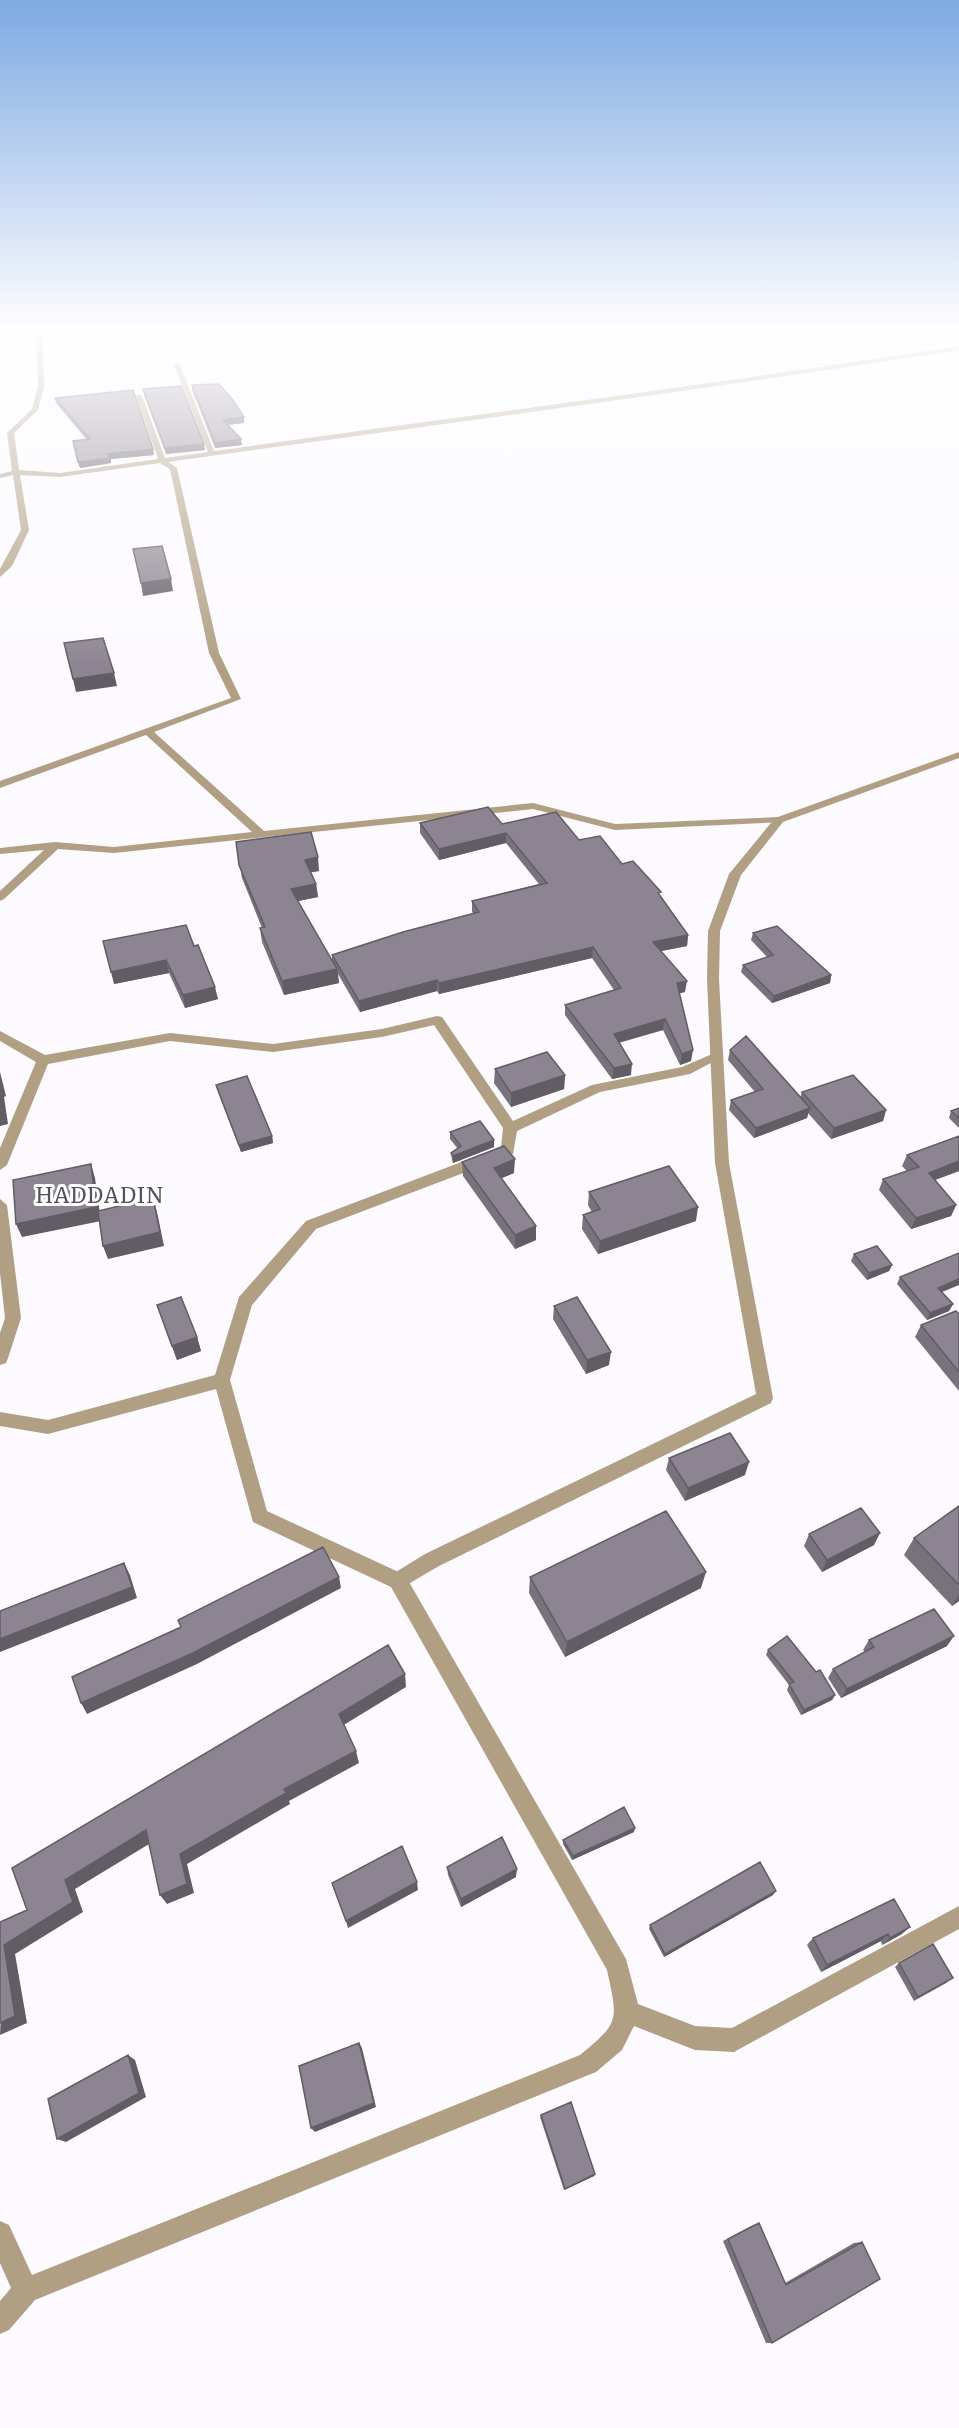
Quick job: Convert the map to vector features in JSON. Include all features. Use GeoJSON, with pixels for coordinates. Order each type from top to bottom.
{"type":"FeatureCollection","features":[{"type":"Feature","properties":{"kind":"street"},"geometry":{"type":"LineString","coordinates":[[0,574],[8,566],[25,530],[11,443]]}},
{"type":"Feature","properties":{"kind":"street"},"geometry":{"type":"LineString","coordinates":[[0,785],[236,699],[214,653],[173,468],[163,462],[156,443]]}},
{"type":"Feature","properties":{"kind":"street"},"geometry":{"type":"LineString","coordinates":[[208,443],[212,454]]}},
{"type":"Feature","properties":{"kind":"street"},"geometry":{"type":"LineString","coordinates":[[0,476],[15,472],[40,476],[60,475],[288,443]]}},
{"type":"Feature","properties":{"kind":"street"},"geometry":{"type":"LineString","coordinates":[[147,731],[262,836]]}},
{"type":"Feature","properties":{"kind":"street"},"geometry":{"type":"LineString","coordinates":[[0,850],[55,845],[114,850],[532,806],[615,827],[779,820],[959,755]]}},
{"type":"Feature","properties":{"kind":"street"},"geometry":{"type":"LineString","coordinates":[[398,1581],[432,1560],[765,1398],[722,1163],[714,931],[735,874],[779,820]]}},
{"type":"Feature","properties":{"kind":"street"},"geometry":{"type":"LineString","coordinates":[[0,897],[55,845]]}},
{"type":"Feature","properties":{"kind":"street"},"geometry":{"type":"LineString","coordinates":[[0,1035],[42,1060],[170,1037],[273,1048],[382,1033],[437,1020],[510,1128],[508,1150],[311,1225],[245,1302],[222,1380],[259,1516],[398,1581],[618,1967],[628,2013],[614,2042],[588,2064],[26,2292],[0,2321]]}},
{"type":"Feature","properties":{"kind":"street"},"geometry":{"type":"LineString","coordinates":[[510,1128],[597,1088],[685,1071],[717,1056]]}},
{"type":"Feature","properties":{"kind":"street"},"geometry":{"type":"LineString","coordinates":[[0,1165],[42,1060]]}},
{"type":"Feature","properties":{"kind":"street"},"geometry":{"type":"LineString","coordinates":[[0,1206],[14,1318],[0,1358]]}},
{"type":"Feature","properties":{"kind":"street"},"geometry":{"type":"LineString","coordinates":[[0,1419],[48,1427],[222,1380]]}},
{"type":"Feature","properties":{"kind":"street"},"geometry":{"type":"LineString","coordinates":[[628,2013],[695,2038],[734,2040],[959,1917]]}},
{"type":"Feature","properties":{"kind":"street"},"geometry":{"type":"LineString","coordinates":[[0,2234],[26,2292]]}},
{"type":"Feature","properties":{"kind":"building"},"geometry":{"type":"Polygon","coordinates":[[[74,443],[151,443],[153,449],[108,454],[110,458],[78,462],[74,443]]]}},
{"type":"Feature","properties":{"kind":"building"},"geometry":{"type":"Polygon","coordinates":[[[163,443],[204,444],[165,448],[163,443]]]}},
{"type":"Feature","properties":{"kind":"building"},"geometry":{"type":"Polygon","coordinates":[[[162,546],[171,579],[141,583],[133,549],[162,546]]]}},
{"type":"Feature","properties":{"kind":"building"},"geometry":{"type":"Polygon","coordinates":[[[103,638],[114,673],[73,679],[64,643],[103,638]]]}},
{"type":"Feature","properties":{"kind":"building"},"geometry":{"type":"Polygon","coordinates":[[[488,807],[502,824],[556,812],[579,840],[600,836],[622,864],[633,861],[661,892],[658,893],[688,935],[653,942],[687,981],[677,983],[693,1050],[682,1054],[665,1019],[614,1034],[632,1064],[614,1068],[565,1005],[621,988],[593,947],[439,983],[437,980],[359,1001],[332,955],[403,932],[479,912],[472,901],[547,883],[506,833],[439,849],[420,823],[488,807]]]}},
{"type":"Feature","properties":{"kind":"building"},"geometry":{"type":"Polygon","coordinates":[[[311,832],[318,857],[305,860],[316,884],[291,889],[337,969],[282,981],[260,928],[265,927],[239,865],[236,842],[311,832]]]}},
{"type":"Feature","properties":{"kind":"building"},"geometry":{"type":"Polygon","coordinates":[[[186,925],[194,946],[198,945],[215,987],[183,995],[166,960],[111,972],[103,941],[186,925]]]}},
{"type":"Feature","properties":{"kind":"building"},"geometry":{"type":"Polygon","coordinates":[[[777,926],[831,975],[774,996],[743,965],[773,955],[753,933],[777,926]]]}},
{"type":"Feature","properties":{"kind":"building"},"geometry":{"type":"Polygon","coordinates":[[[746,1036],[810,1108],[756,1128],[731,1100],[763,1089],[730,1050],[746,1036]]]}},
{"type":"Feature","properties":{"kind":"building"},"geometry":{"type":"Polygon","coordinates":[[[547,1052],[565,1075],[511,1093],[495,1069],[547,1052]]]}},
{"type":"Feature","properties":{"kind":"building"},"geometry":{"type":"Polygon","coordinates":[[[853,1075],[886,1110],[834,1128],[802,1092],[853,1075]]]}},
{"type":"Feature","properties":{"kind":"building"},"geometry":{"type":"Polygon","coordinates":[[[247,1076],[272,1136],[239,1145],[216,1085],[247,1076]]]}},
{"type":"Feature","properties":{"kind":"building"},"geometry":{"type":"Polygon","coordinates":[[[959,1108],[959,1118],[951,1111],[959,1108]]]}},
{"type":"Feature","properties":{"kind":"building"},"geometry":{"type":"Polygon","coordinates":[[[480,1121],[494,1140],[453,1156],[451,1153],[461,1146],[450,1132],[480,1121]]]}},
{"type":"Feature","properties":{"kind":"building"},"geometry":{"type":"Polygon","coordinates":[[[959,1136],[959,1161],[929,1173],[956,1205],[916,1218],[883,1179],[919,1167],[907,1155],[959,1136]]]}},
{"type":"Feature","properties":{"kind":"building"},"geometry":{"type":"Polygon","coordinates":[[[504,1146],[515,1159],[494,1168],[536,1226],[515,1235],[462,1162],[504,1146]]]}},
{"type":"Feature","properties":{"kind":"building"},"geometry":{"type":"Polygon","coordinates":[[[91,1164],[96,1207],[16,1224],[13,1180],[91,1164]]]}},
{"type":"Feature","properties":{"kind":"building"},"geometry":{"type":"Polygon","coordinates":[[[669,1166],[698,1207],[600,1241],[583,1215],[600,1209],[589,1192],[669,1166]]]}},
{"type":"Feature","properties":{"kind":"building"},"geometry":{"type":"Polygon","coordinates":[[[153,1198],[160,1232],[103,1246],[98,1211],[153,1198]]]}},
{"type":"Feature","properties":{"kind":"building"},"geometry":{"type":"Polygon","coordinates":[[[877,1246],[892,1265],[869,1273],[854,1254],[877,1246]]]}},
{"type":"Feature","properties":{"kind":"building"},"geometry":{"type":"Polygon","coordinates":[[[959,1253],[959,1279],[938,1288],[953,1304],[930,1313],[900,1277],[959,1253]]]}},
{"type":"Feature","properties":{"kind":"building"},"geometry":{"type":"Polygon","coordinates":[[[181,1297],[197,1337],[172,1346],[157,1305],[181,1297]]]}},
{"type":"Feature","properties":{"kind":"building"},"geometry":{"type":"Polygon","coordinates":[[[577,1297],[611,1352],[587,1360],[554,1306],[577,1297]]]}},
{"type":"Feature","properties":{"kind":"building"},"geometry":{"type":"Polygon","coordinates":[[[956,1311],[959,1314],[959,1372],[921,1325],[956,1311]]]}},
{"type":"Feature","properties":{"kind":"building"},"geometry":{"type":"Polygon","coordinates":[[[730,1433],[749,1462],[688,1488],[669,1458],[730,1433]]]}},
{"type":"Feature","properties":{"kind":"building"},"geometry":{"type":"Polygon","coordinates":[[[959,1506],[959,1585],[914,1538],[959,1506]]]}},
{"type":"Feature","properties":{"kind":"building"},"geometry":{"type":"Polygon","coordinates":[[[861,1508],[880,1533],[827,1560],[809,1534],[861,1508]]]}},
{"type":"Feature","properties":{"kind":"building"},"geometry":{"type":"Polygon","coordinates":[[[666,1511],[706,1572],[567,1642],[530,1577],[666,1511]]]}},
{"type":"Feature","properties":{"kind":"building"},"geometry":{"type":"Polygon","coordinates":[[[323,1547],[339,1577],[193,1653],[81,1703],[72,1677],[181,1627],[178,1620],[323,1547]]]}},
{"type":"Feature","properties":{"kind":"building"},"geometry":{"type":"Polygon","coordinates":[[[124,1563],[132,1587],[0,1639],[0,1611],[124,1563]]]}},
{"type":"Feature","properties":{"kind":"building"},"geometry":{"type":"Polygon","coordinates":[[[934,1609],[954,1636],[847,1689],[833,1669],[874,1647],[869,1640],[934,1609]]]}},
{"type":"Feature","properties":{"kind":"building"},"geometry":{"type":"Polygon","coordinates":[[[787,1636],[816,1672],[820,1670],[835,1695],[804,1710],[789,1684],[794,1682],[768,1650],[787,1636]]]}},
{"type":"Feature","properties":{"kind":"building"},"geometry":{"type":"Polygon","coordinates":[[[388,1645],[405,1674],[339,1714],[356,1751],[284,1789],[286,1793],[180,1854],[187,1884],[160,1895],[146,1830],[65,1880],[73,1902],[4,1945],[15,2016],[0,2023],[0,1922],[27,1910],[12,1868],[388,1645]]]}},
{"type":"Feature","properties":{"kind":"building"},"geometry":{"type":"Polygon","coordinates":[[[624,1807],[635,1828],[573,1856],[563,1840],[624,1807]]]}},
{"type":"Feature","properties":{"kind":"building"},"geometry":{"type":"Polygon","coordinates":[[[502,1837],[517,1869],[461,1899],[447,1867],[502,1837]]]}},
{"type":"Feature","properties":{"kind":"building"},"geometry":{"type":"Polygon","coordinates":[[[402,1846],[417,1882],[346,1921],[332,1883],[402,1846]]]}},
{"type":"Feature","properties":{"kind":"building"},"geometry":{"type":"Polygon","coordinates":[[[760,1862],[776,1891],[665,1954],[650,1925],[760,1862]]]}},
{"type":"Feature","properties":{"kind":"building"},"geometry":{"type":"Polygon","coordinates":[[[894,1899],[910,1927],[890,1938],[888,1934],[827,1965],[813,1938],[894,1899]]]}},
{"type":"Feature","properties":{"kind":"building"},"geometry":{"type":"Polygon","coordinates":[[[933,1944],[953,1978],[918,1997],[899,1963],[933,1944]]]}},
{"type":"Feature","properties":{"kind":"building"},"geometry":{"type":"Polygon","coordinates":[[[359,2043],[374,2103],[311,2128],[299,2066],[359,2043]]]}},
{"type":"Feature","properties":{"kind":"building"},"geometry":{"type":"Polygon","coordinates":[[[128,2055],[139,2093],[57,2139],[48,2099],[128,2055]]]}},
{"type":"Feature","properties":{"kind":"building"},"geometry":{"type":"Polygon","coordinates":[[[571,2102],[595,2174],[565,2189],[541,2115],[571,2102]]]}},
{"type":"Feature","properties":{"kind":"building"},"geometry":{"type":"Polygon","coordinates":[[[759,2223],[786,2285],[862,2242],[880,2279],[772,2343],[728,2239],[759,2223]]]}},
{"type":"Feature","properties":{"kind":"district","name":"HADDADIN"},"geometry":{"type":"Point","coordinates":[100,1195]}}]}
